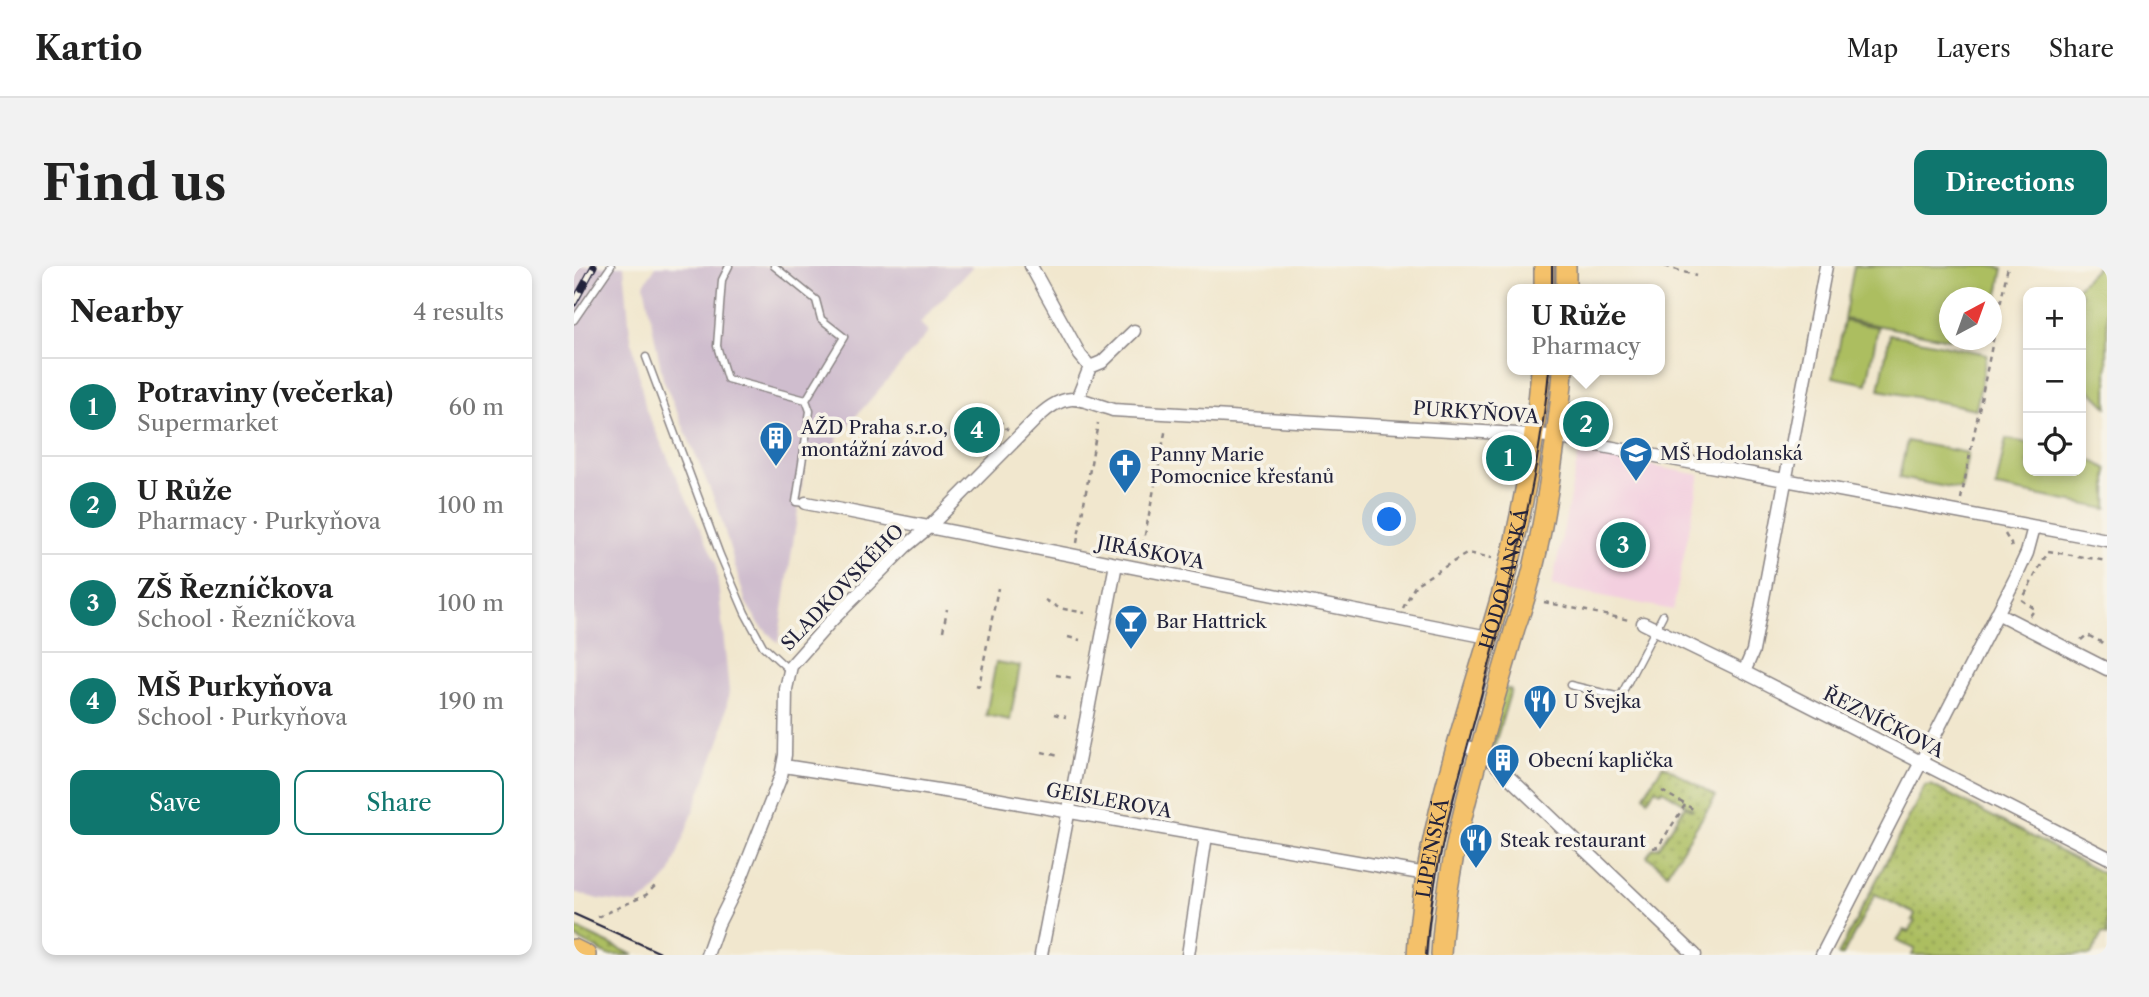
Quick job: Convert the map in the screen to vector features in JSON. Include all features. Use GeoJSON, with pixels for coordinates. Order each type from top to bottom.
{"type":"FeatureCollection","features":[{"type":"Feature","properties":{"kind":"main road"},"geometry":{"type":"LineString","coordinates":[[1544,266],[1544,284]]}},
{"type":"Feature","properties":{"kind":"main road"},"geometry":{"type":"LineString","coordinates":[[1566,266],[1566,284]]}},
{"type":"Feature","properties":{"kind":"main road","name":"HODOLANSKÁ"},"geometry":{"type":"LineString","coordinates":[[1457,744],[1514,545],[1531,461],[1540,375]]}},
{"type":"Feature","properties":{"kind":"main road","name":"LIPENSKÁ"},"geometry":{"type":"LineString","coordinates":[[1441,955],[1448,882],[1481,753],[1535,564],[1556,438],[1562,375]]}},
{"type":"Feature","properties":{"kind":"main road","name":"LIPENSKÁ"},"geometry":{"type":"LineString","coordinates":[[1417,955],[1426,874],[1442,795],[1457,744]]}},
{"type":"Feature","properties":{"kind":"main road"},"geometry":{"type":"LineString","coordinates":[[574,949],[586,955]]}},
{"type":"Feature","properties":{"kind":"street"},"geometry":{"type":"LineString","coordinates":[[1031,266],[1080,355],[1090,368]]}},
{"type":"Feature","properties":{"kind":"street"},"geometry":{"type":"LineString","coordinates":[[1744,672],[1753,651],[1826,266]]}},
{"type":"Feature","properties":{"kind":"street"},"geometry":{"type":"LineString","coordinates":[[929,527],[1040,416],[1055,403],[1078,397],[1090,368],[1102,362],[1133,331]]}},
{"type":"Feature","properties":{"kind":"street","name":"PURKYŇOVA"},"geometry":{"type":"LineString","coordinates":[[1078,397],[1113,410],[1556,438],[2107,540]]}},
{"type":"Feature","properties":{"kind":"street","name":"JIRÁSKOVA"},"geometry":{"type":"LineString","coordinates":[[806,503],[1489,637]]}},
{"type":"Feature","properties":{"kind":"street","name":"SLADKOVSKÉHO"},"geometry":{"type":"LineString","coordinates":[[707,955],[784,766],[789,670],[831,621],[905,547],[929,527]]}},
{"type":"Feature","properties":{"kind":"street"},"geometry":{"type":"LineString","coordinates":[[1822,955],[2027,553],[2034,527]]}},
{"type":"Feature","properties":{"kind":"street"},"geometry":{"type":"LineString","coordinates":[[1041,955],[1116,564]]}},
{"type":"Feature","properties":{"kind":"street"},"geometry":{"type":"LineString","coordinates":[[1997,613],[2107,669]]}},
{"type":"Feature","properties":{"kind":"street","name":"ŘEZNÍČKOVA"},"geometry":{"type":"LineString","coordinates":[[1643,623],[2107,857]]}},
{"type":"Feature","properties":{"kind":"street"},"geometry":{"type":"LineString","coordinates":[[1457,744],[1481,753],[1500,769],[1695,955]]}},
{"type":"Feature","properties":{"kind":"street","name":"GEISLEROVA"},"geometry":{"type":"LineString","coordinates":[[784,766],[1426,874]]}},
{"type":"Feature","properties":{"kind":"street"},"geometry":{"type":"LineString","coordinates":[[1188,955],[1206,836]]}},
{"type":"Feature","properties":{"kind":"lane"},"geometry":{"type":"LineString","coordinates":[[574,320],[611,266]]}},
{"type":"Feature","properties":{"kind":"lane"},"geometry":{"type":"LineString","coordinates":[[729,266],[722,280],[717,346],[727,379],[806,400]]}},
{"type":"Feature","properties":{"kind":"lane"},"geometry":{"type":"LineString","coordinates":[[774,266],[816,300],[821,319],[844,337],[806,400]]}},
{"type":"Feature","properties":{"kind":"lane"},"geometry":{"type":"LineString","coordinates":[[646,356],[720,555],[745,612],[763,646],[789,670]]}},
{"type":"Feature","properties":{"kind":"lane"},"geometry":{"type":"LineString","coordinates":[[806,400],[810,411],[796,502],[806,503]]}},
{"type":"Feature","properties":{"kind":"lane"},"geometry":{"type":"LineString","coordinates":[[1570,685],[1620,698],[1663,615]]}},
{"type":"Feature","properties":{"kind":"path"},"geometry":{"type":"LineString","coordinates":[[1665,266],[1696,276]]}},
{"type":"Feature","properties":{"kind":"path"},"geometry":{"type":"LineString","coordinates":[[1958,513],[2008,266]]}},
{"type":"Feature","properties":{"kind":"path"},"geometry":{"type":"LineString","coordinates":[[999,420],[1006,428]]}},
{"type":"Feature","properties":{"kind":"path"},"geometry":{"type":"LineString","coordinates":[[1077,543],[1098,423]]}},
{"type":"Feature","properties":{"kind":"path"},"geometry":{"type":"LineString","coordinates":[[1142,555],[1167,425]]}},
{"type":"Feature","properties":{"kind":"path"},"geometry":{"type":"LineString","coordinates":[[986,438],[988,436],[993,442]]}},
{"type":"Feature","properties":{"kind":"path"},"geometry":{"type":"LineString","coordinates":[[1999,530],[2009,540],[2012,554]]}},
{"type":"Feature","properties":{"kind":"path"},"geometry":{"type":"LineString","coordinates":[[2037,622],[2029,617],[2035,610],[2022,600],[2048,551],[2107,561]]}},
{"type":"Feature","properties":{"kind":"path"},"geometry":{"type":"LineString","coordinates":[[1403,608],[1416,584],[1468,552],[1498,559]]}},
{"type":"Feature","properties":{"kind":"path"},"geometry":{"type":"LineString","coordinates":[[975,685],[979,686],[991,609],[998,588]]}},
{"type":"Feature","properties":{"kind":"path"},"geometry":{"type":"LineString","coordinates":[[1045,600],[1059,608],[1085,613]]}},
{"type":"Feature","properties":{"kind":"path"},"geometry":{"type":"LineString","coordinates":[[1544,602],[1643,623]]}},
{"type":"Feature","properties":{"kind":"path"},"geometry":{"type":"LineString","coordinates":[[943,631],[947,609]]}},
{"type":"Feature","properties":{"kind":"path"},"geometry":{"type":"LineString","coordinates":[[1068,637],[1080,640]]}},
{"type":"Feature","properties":{"kind":"path"},"geometry":{"type":"LineString","coordinates":[[2103,643],[2107,637]]}},
{"type":"Feature","properties":{"kind":"path"},"geometry":{"type":"LineString","coordinates":[[1056,675],[1073,678]]}},
{"type":"Feature","properties":{"kind":"path"},"geometry":{"type":"LineString","coordinates":[[1054,714],[1066,717]]}},
{"type":"Feature","properties":{"kind":"path"},"geometry":{"type":"LineString","coordinates":[[1042,752],[1059,755]]}},
{"type":"Feature","properties":{"kind":"path"},"geometry":{"type":"LineString","coordinates":[[1662,791],[1693,809]]}},
{"type":"Feature","properties":{"kind":"path"},"geometry":{"type":"LineString","coordinates":[[1653,848],[1657,848],[1685,804]]}},
{"type":"Feature","properties":{"kind":"path"},"geometry":{"type":"LineString","coordinates":[[1669,814],[1676,818]]}},
{"type":"Feature","properties":{"kind":"path"},"geometry":{"type":"LineString","coordinates":[[1658,831],[1665,835]]}},
{"type":"Feature","properties":{"kind":"path"},"geometry":{"type":"LineString","coordinates":[[598,917],[646,895],[657,884]]}},
{"type":"Feature","properties":{"kind":"shaded area"},"geometry":{"type":"Polygon","coordinates":[[[574,266],[624,266],[630,332],[646,410],[716,563],[729,691],[722,734],[670,874],[650,896],[636,904],[598,899],[574,892],[574,266]]]}},
{"type":"Feature","properties":{"kind":"shaded area"},"geometry":{"type":"Polygon","coordinates":[[[656,266],[973,266],[920,323],[929,332],[837,438],[839,456],[807,450],[778,643],[760,625],[746,603],[718,508],[663,379],[644,284],[656,266]]]}},
{"type":"Feature","properties":{"kind":"shaded area"},"geometry":{"type":"Polygon","coordinates":[[[1579,452],[1700,475],[1673,610],[1552,586],[1579,452]]]}},
{"type":"Feature","properties":{"kind":"green space"},"geometry":{"type":"Polygon","coordinates":[[[1854,266],[2003,268],[2000,287],[1939,287],[1939,337],[1844,319],[1854,266]]]}},
{"type":"Feature","properties":{"kind":"green space"},"geometry":{"type":"Polygon","coordinates":[[[2098,266],[2107,266],[2107,407],[2086,386],[2086,287],[2078,287],[2098,266]]]}},
{"type":"Feature","properties":{"kind":"green space"},"geometry":{"type":"Polygon","coordinates":[[[1844,321],[1878,327],[1867,384],[1833,377],[1844,321]]]}},
{"type":"Feature","properties":{"kind":"green space"},"geometry":{"type":"Polygon","coordinates":[[[1890,334],[1939,344],[1939,350],[1968,350],[1987,354],[1976,409],[1879,390],[1890,334]]]}},
{"type":"Feature","properties":{"kind":"green space"},"geometry":{"type":"Polygon","coordinates":[[[2006,439],[2023,442],[2023,476],[2086,476],[2086,457],[2107,469],[2107,509],[1996,487],[2006,439]]]}},
{"type":"Feature","properties":{"kind":"green space"},"geometry":{"type":"Polygon","coordinates":[[[1907,441],[1968,453],[1961,490],[1899,478],[1907,441]]]}},
{"type":"Feature","properties":{"kind":"green space"},"geometry":{"type":"Polygon","coordinates":[[[996,662],[1020,666],[1010,720],[986,715],[996,662]]]}},
{"type":"Feature","properties":{"kind":"green space"},"geometry":{"type":"Polygon","coordinates":[[[1502,688],[1511,690],[1493,750],[1490,745],[1502,688]]]}},
{"type":"Feature","properties":{"kind":"green space"},"geometry":{"type":"Polygon","coordinates":[[[1663,765],[1716,796],[1667,873],[1647,856],[1653,848],[1659,847],[1685,806],[1693,809],[1662,790],[1661,792],[1655,789],[1648,800],[1644,795],[1663,765]]]}},
{"type":"Feature","properties":{"kind":"green space"},"geometry":{"type":"Polygon","coordinates":[[[1931,785],[2106,875],[2107,936],[2102,934],[2091,955],[1912,955],[1915,949],[1897,941],[1904,930],[1909,932],[1915,921],[1912,920],[1915,914],[1875,894],[1843,955],[1838,955],[1925,786],[1931,785]]]}},
{"type":"Feature","properties":{"kind":"green space"},"geometry":{"type":"Polygon","coordinates":[[[574,927],[634,955],[608,955],[574,937],[574,927]]]}},
{"type":"Feature","properties":{"kind":"tram line"},"geometry":{"type":"LineString","coordinates":[[1552,266],[1552,284]]}},
{"type":"Feature","properties":{"kind":"tram line"},"geometry":{"type":"LineString","coordinates":[[1426,955],[1444,837],[1529,504],[1548,375]]}},
{"type":"Feature","properties":{"kind":"tram line"},"geometry":{"type":"LineString","coordinates":[[574,914],[665,955]]}},
{"type":"Feature","properties":{"kind":"railway"},"geometry":{"type":"LineString","coordinates":[[574,303],[594,266]]}},
{"type":"Feature","properties":{"kind":"place","name":"U Růže"},"geometry":{"type":"Point","coordinates":[1586,424]}},
{"type":"Feature","properties":{"kind":"place","name":"MŠ Purkyňova"},"geometry":{"type":"Point","coordinates":[977,430]}},
{"type":"Feature","properties":{"kind":"place","name":"Potraviny (večerka)"},"geometry":{"type":"Point","coordinates":[1509,458]}},
{"type":"Feature","properties":{"kind":"place","name":"AŽD Praha s.r.o, montážní závod"},"geometry":{"type":"Point","coordinates":[776,468]}},
{"type":"Feature","properties":{"kind":"place","name":"MŠ Hodolanská"},"geometry":{"type":"Point","coordinates":[1636,483]}},
{"type":"Feature","properties":{"kind":"place","name":"Panny Marie Pomocnice křesťanů"},"geometry":{"type":"Point","coordinates":[1125,495]}},
{"type":"Feature","properties":{"kind":"place","name":"ZŠ Řezníčkova"},"geometry":{"type":"Point","coordinates":[1623,545]}},
{"type":"Feature","properties":{"kind":"place","name":"Bar Hattrick"},"geometry":{"type":"Point","coordinates":[1131,651]}},
{"type":"Feature","properties":{"kind":"place","name":"U Švejka"},"geometry":{"type":"Point","coordinates":[1540,731]}},
{"type":"Feature","properties":{"kind":"place","name":"Obecní kaplička"},"geometry":{"type":"Point","coordinates":[1503,790]}},
{"type":"Feature","properties":{"kind":"place","name":"Steak restaurant"},"geometry":{"type":"Point","coordinates":[1476,870]}}]}
